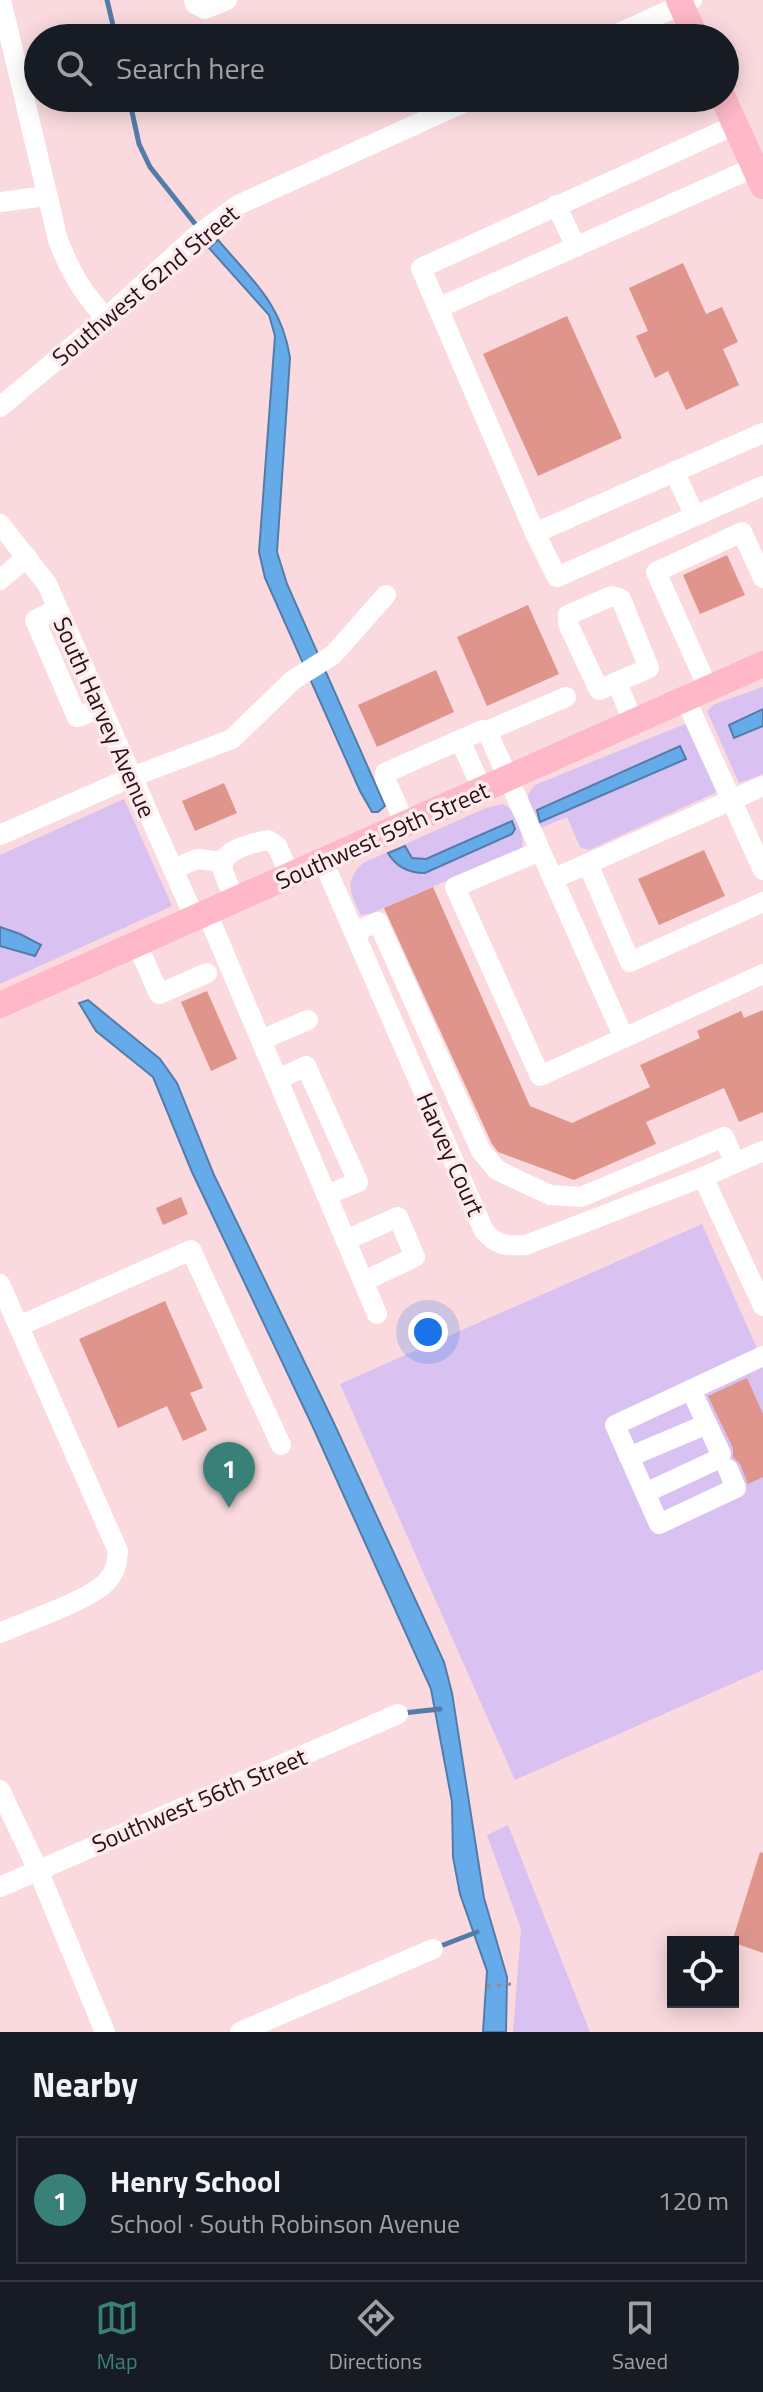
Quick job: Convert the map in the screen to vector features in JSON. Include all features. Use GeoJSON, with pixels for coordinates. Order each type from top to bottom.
{"type":"FeatureCollection","features":[{"type":"Feature","properties":{"kind":"main road"},"geometry":{"type":"LineString","coordinates":[[684,2],[691,24]]}},
{"type":"Feature","properties":{"kind":"main road"},"geometry":{"type":"LineString","coordinates":[[729,112],[759,176]]}},
{"type":"Feature","properties":{"kind":"main road","name":"Southwest 59th Street"},"geometry":{"type":"LineString","coordinates":[[0,1005],[763,664]]}},
{"type":"Feature","properties":{"kind":"street"},"geometry":{"type":"LineString","coordinates":[[1,0],[24,100]]}},
{"type":"Feature","properties":{"kind":"street"},"geometry":{"type":"LineString","coordinates":[[200,5],[227,0]]}},
{"type":"Feature","properties":{"kind":"street"},"geometry":{"type":"LineString","coordinates":[[638,24],[684,2]]}},
{"type":"Feature","properties":{"kind":"street"},"geometry":{"type":"LineString","coordinates":[[27,112],[58,240],[71,274],[86,298],[106,318]]}},
{"type":"Feature","properties":{"kind":"street","name":"Southwest 62nd Street"},"geometry":{"type":"LineString","coordinates":[[0,407],[106,318],[196,236],[238,205],[443,112]]}},
{"type":"Feature","properties":{"kind":"street"},"geometry":{"type":"LineString","coordinates":[[735,125],[421,268],[535,533],[557,577],[763,486]]}},
{"type":"Feature","properties":{"kind":"street"},"geometry":{"type":"LineString","coordinates":[[438,308],[576,247],[759,176]]}},
{"type":"Feature","properties":{"kind":"street"},"geometry":{"type":"LineString","coordinates":[[0,202],[46,196]]}},
{"type":"Feature","properties":{"kind":"street"},"geometry":{"type":"LineString","coordinates":[[556,205],[576,247]]}},
{"type":"Feature","properties":{"kind":"street"},"geometry":{"type":"LineString","coordinates":[[535,533],[763,433]]}},
{"type":"Feature","properties":{"kind":"street"},"geometry":{"type":"LineString","coordinates":[[674,471],[695,516]]}},
{"type":"Feature","properties":{"kind":"street","name":"South Harvey Avenue"},"geometry":{"type":"LineString","coordinates":[[0,524],[47,584],[173,869],[201,916],[261,1040],[377,1314]]}},
{"type":"Feature","properties":{"kind":"street"},"geometry":{"type":"LineString","coordinates":[[763,578],[742,532],[656,572],[732,800],[763,870]]}},
{"type":"Feature","properties":{"kind":"street"},"geometry":{"type":"LineString","coordinates":[[0,580],[27,557]]}},
{"type":"Feature","properties":{"kind":"street"},"geometry":{"type":"LineString","coordinates":[[0,835],[132,777],[232,739],[293,680],[333,655],[386,595]]}},
{"type":"Feature","properties":{"kind":"street"},"geometry":{"type":"LineString","coordinates":[[608,686],[649,668],[621,599],[612,596],[568,615],[568,624],[608,686],[633,722]]}},
{"type":"Feature","properties":{"kind":"street"},"geometry":{"type":"LineString","coordinates":[[405,824],[385,773],[566,697]]}},
{"type":"Feature","properties":{"kind":"street"},"geometry":{"type":"LineString","coordinates":[[487,731],[624,1038]]}},
{"type":"Feature","properties":{"kind":"street"},"geometry":{"type":"LineString","coordinates":[[460,740],[482,789]]}},
{"type":"Feature","properties":{"kind":"street"},"geometry":{"type":"LineString","coordinates":[[553,879],[763,786]]}},
{"type":"Feature","properties":{"kind":"street"},"geometry":{"type":"LineString","coordinates":[[236,900],[223,870],[223,862],[245,845],[268,840],[277,846],[290,876]]}},
{"type":"Feature","properties":{"kind":"street"},"geometry":{"type":"LineString","coordinates":[[540,851],[455,887],[540,1076],[763,974]]}},
{"type":"Feature","properties":{"kind":"street"},"geometry":{"type":"LineString","coordinates":[[173,869],[197,859],[223,862]]}},
{"type":"Feature","properties":{"kind":"street","name":"Harvey Court"},"geometry":{"type":"LineString","coordinates":[[323,861],[484,1231],[493,1242],[505,1247],[526,1245],[703,1177]]}},
{"type":"Feature","properties":{"kind":"street"},"geometry":{"type":"LineString","coordinates":[[588,864],[630,962],[763,902]]}},
{"type":"Feature","properties":{"kind":"street"},"geometry":{"type":"LineString","coordinates":[[354,932],[378,922],[481,1151],[497,1170],[550,1195],[581,1197],[724,1137],[735,1163]]}},
{"type":"Feature","properties":{"kind":"street"},"geometry":{"type":"LineString","coordinates":[[137,944],[159,994],[207,973]]}},
{"type":"Feature","properties":{"kind":"street"},"geometry":{"type":"LineString","coordinates":[[261,1040],[308,1020]]}},
{"type":"Feature","properties":{"kind":"street"},"geometry":{"type":"LineString","coordinates":[[278,1079],[306,1066],[358,1182],[327,1195]]}},
{"type":"Feature","properties":{"kind":"street"},"geometry":{"type":"LineString","coordinates":[[295,1120],[324,1107]]}},
{"type":"Feature","properties":{"kind":"street"},"geometry":{"type":"LineString","coordinates":[[312,1159],[342,1147]]}},
{"type":"Feature","properties":{"kind":"street"},"geometry":{"type":"LineString","coordinates":[[763,1151],[703,1177],[763,1306]]}},
{"type":"Feature","properties":{"kind":"street"},"geometry":{"type":"LineString","coordinates":[[346,1240],[398,1217],[415,1257],[364,1281]]}},
{"type":"Feature","properties":{"kind":"street"},"geometry":{"type":"LineString","coordinates":[[19,1326],[191,1250],[281,1445]]}},
{"type":"Feature","properties":{"kind":"street"},"geometry":{"type":"LineString","coordinates":[[0,1284],[118,1551],[117,1567],[107,1583],[92,1593],[0,1633]]}},
{"type":"Feature","properties":{"kind":"street"},"geometry":{"type":"LineString","coordinates":[[691,1390],[736,1488],[659,1524],[615,1425],[763,1356]]}},
{"type":"Feature","properties":{"kind":"street"},"geometry":{"type":"LineString","coordinates":[[629,1457],[707,1424]]}},
{"type":"Feature","properties":{"kind":"street"},"geometry":{"type":"LineString","coordinates":[[645,1493],[721,1461]]}},
{"type":"Feature","properties":{"kind":"street","name":"Southwest 56th Street"},"geometry":{"type":"LineString","coordinates":[[0,1887],[398,1714]]}},
{"type":"Feature","properties":{"kind":"street"},"geometry":{"type":"LineString","coordinates":[[0,1790],[38,1870],[105,2032]]}},
{"type":"Feature","properties":{"kind":"street"},"geometry":{"type":"LineString","coordinates":[[240,2032],[433,1949]]}},
{"type":"Feature","properties":{"kind":"path"},"geometry":{"type":"LineString","coordinates":[[487,1986],[511,1984]]}},
{"type":"Feature","properties":{"kind":"shaded area"},"geometry":{"type":"Polygon","coordinates":[[[763,687],[763,774],[739,783],[707,711],[715,704],[763,687]]]}},
{"type":"Feature","properties":{"kind":"shaded area"},"geometry":{"type":"Polygon","coordinates":[[[685,724],[717,792],[589,850],[580,847],[567,817],[538,829],[530,811],[528,794],[535,785],[685,724]]]}},
{"type":"Feature","properties":{"kind":"shaded area"},"geometry":{"type":"Polygon","coordinates":[[[124,799],[172,906],[0,984],[0,946],[35,956],[0,927],[0,855],[124,799]]]}},
{"type":"Feature","properties":{"kind":"shaded area"},"geometry":{"type":"Polygon","coordinates":[[[503,804],[512,811],[518,823],[522,848],[361,915],[352,895],[351,882],[363,863],[486,808],[503,804]]]}},
{"type":"Feature","properties":{"kind":"shaded area"},"geometry":{"type":"Polygon","coordinates":[[[702,1224],[763,1362],[763,1670],[515,1780],[340,1384],[702,1224]]]}},
{"type":"Feature","properties":{"kind":"shaded area"},"geometry":{"type":"Polygon","coordinates":[[[508,1825],[590,2032],[513,2032],[521,1929],[487,1835],[508,1825]]]}},
{"type":"Feature","properties":{"kind":"water"},"geometry":{"type":"Polygon","coordinates":[[[218,240],[273,307],[286,339],[290,358],[277,552],[287,584],[385,806],[378,812],[372,812],[360,791],[265,578],[259,552],[275,336],[269,315],[209,248],[218,240]]]}},
{"type":"Feature","properties":{"kind":"water"},"geometry":{"type":"Polygon","coordinates":[[[763,709],[763,726],[734,738],[729,725],[763,709]]]}},
{"type":"Feature","properties":{"kind":"water"},"geometry":{"type":"Polygon","coordinates":[[[680,746],[686,759],[540,822],[537,810],[680,746]]]}},
{"type":"Feature","properties":{"kind":"water"},"geometry":{"type":"Polygon","coordinates":[[[512,821],[515,829],[512,834],[425,873],[404,868],[388,853],[405,846],[412,858],[426,859],[512,821]]]}},
{"type":"Feature","properties":{"kind":"water"},"geometry":{"type":"Polygon","coordinates":[[[0,927],[41,945],[35,956],[0,946],[0,927]]]}},
{"type":"Feature","properties":{"kind":"water"},"geometry":{"type":"Polygon","coordinates":[[[88,1000],[160,1059],[177,1083],[214,1175],[332,1419],[444,1662],[452,1693],[484,1898],[507,1977],[506,2032],[483,2032],[487,1971],[460,1894],[453,1857],[452,1802],[431,1689],[312,1425],[192,1172],[153,1077],[96,1031],[79,1003],[88,1000]]]}},
{"type":"Feature","properties":{"kind":"building"},"geometry":{"type":"Polygon","coordinates":[[[683,263],[706,314],[722,307],[738,342],[723,349],[739,385],[686,410],[668,371],[655,378],[636,336],[648,331],[629,288],[683,263]]]}},
{"type":"Feature","properties":{"kind":"building"},"geometry":{"type":"Polygon","coordinates":[[[567,316],[622,438],[538,476],[483,354],[567,316]]]}},
{"type":"Feature","properties":{"kind":"building"},"geometry":{"type":"Polygon","coordinates":[[[727,555],[745,595],[700,614],[683,575],[727,555]]]}},
{"type":"Feature","properties":{"kind":"building"},"geometry":{"type":"Polygon","coordinates":[[[528,605],[559,674],[487,706],[457,637],[528,605]]]}},
{"type":"Feature","properties":{"kind":"building"},"geometry":{"type":"Polygon","coordinates":[[[436,670],[454,712],[377,747],[358,705],[436,670]]]}},
{"type":"Feature","properties":{"kind":"building"},"geometry":{"type":"Polygon","coordinates":[[[224,783],[237,813],[195,831],[182,801],[224,783]]]}},
{"type":"Feature","properties":{"kind":"building"},"geometry":{"type":"Polygon","coordinates":[[[704,850],[725,896],[659,925],[638,879],[704,850]]]}},
{"type":"Feature","properties":{"kind":"building"},"geometry":{"type":"Polygon","coordinates":[[[433,887],[530,1106],[572,1123],[650,1087],[640,1065],[700,1038],[697,1031],[741,1011],[744,1018],[763,1010],[763,1112],[739,1122],[724,1088],[646,1122],[656,1144],[574,1180],[498,1152],[384,908],[433,887]]]}},
{"type":"Feature","properties":{"kind":"building"},"geometry":{"type":"Polygon","coordinates":[[[207,991],[237,1059],[211,1071],[181,1002],[207,991]]]}},
{"type":"Feature","properties":{"kind":"building"},"geometry":{"type":"Polygon","coordinates":[[[181,1197],[188,1214],[163,1225],[156,1208],[181,1197]]]}},
{"type":"Feature","properties":{"kind":"building"},"geometry":{"type":"Polygon","coordinates":[[[165,1301],[203,1388],[190,1393],[207,1430],[183,1441],[167,1406],[118,1428],[79,1339],[165,1301]]]}},
{"type":"Feature","properties":{"kind":"building"},"geometry":{"type":"Polygon","coordinates":[[[747,1378],[763,1414],[763,1477],[748,1484],[740,1464],[733,1457],[733,1448],[708,1396],[747,1378]]]}},
{"type":"Feature","properties":{"kind":"building"},"geometry":{"type":"Polygon","coordinates":[[[760,1852],[763,1853],[763,1953],[739,1944],[739,1936],[734,1936],[760,1852]]]}},
{"type":"Feature","properties":{"kind":"waterway"},"geometry":{"type":"LineString","coordinates":[[107,0],[113,24]]}},
{"type":"Feature","properties":{"kind":"waterway"},"geometry":{"type":"LineString","coordinates":[[132,112],[139,144],[150,167],[196,225]]}},
{"type":"Feature","properties":{"kind":"waterway"},"geometry":{"type":"LineString","coordinates":[[403,1713],[440,1709]]}},
{"type":"Feature","properties":{"kind":"waterway"},"geometry":{"type":"LineString","coordinates":[[438,1947],[477,1932]]}},
{"type":"Feature","properties":{"kind":"place","name":"Henry School"},"geometry":{"type":"Point","coordinates":[229,1508]}}]}
